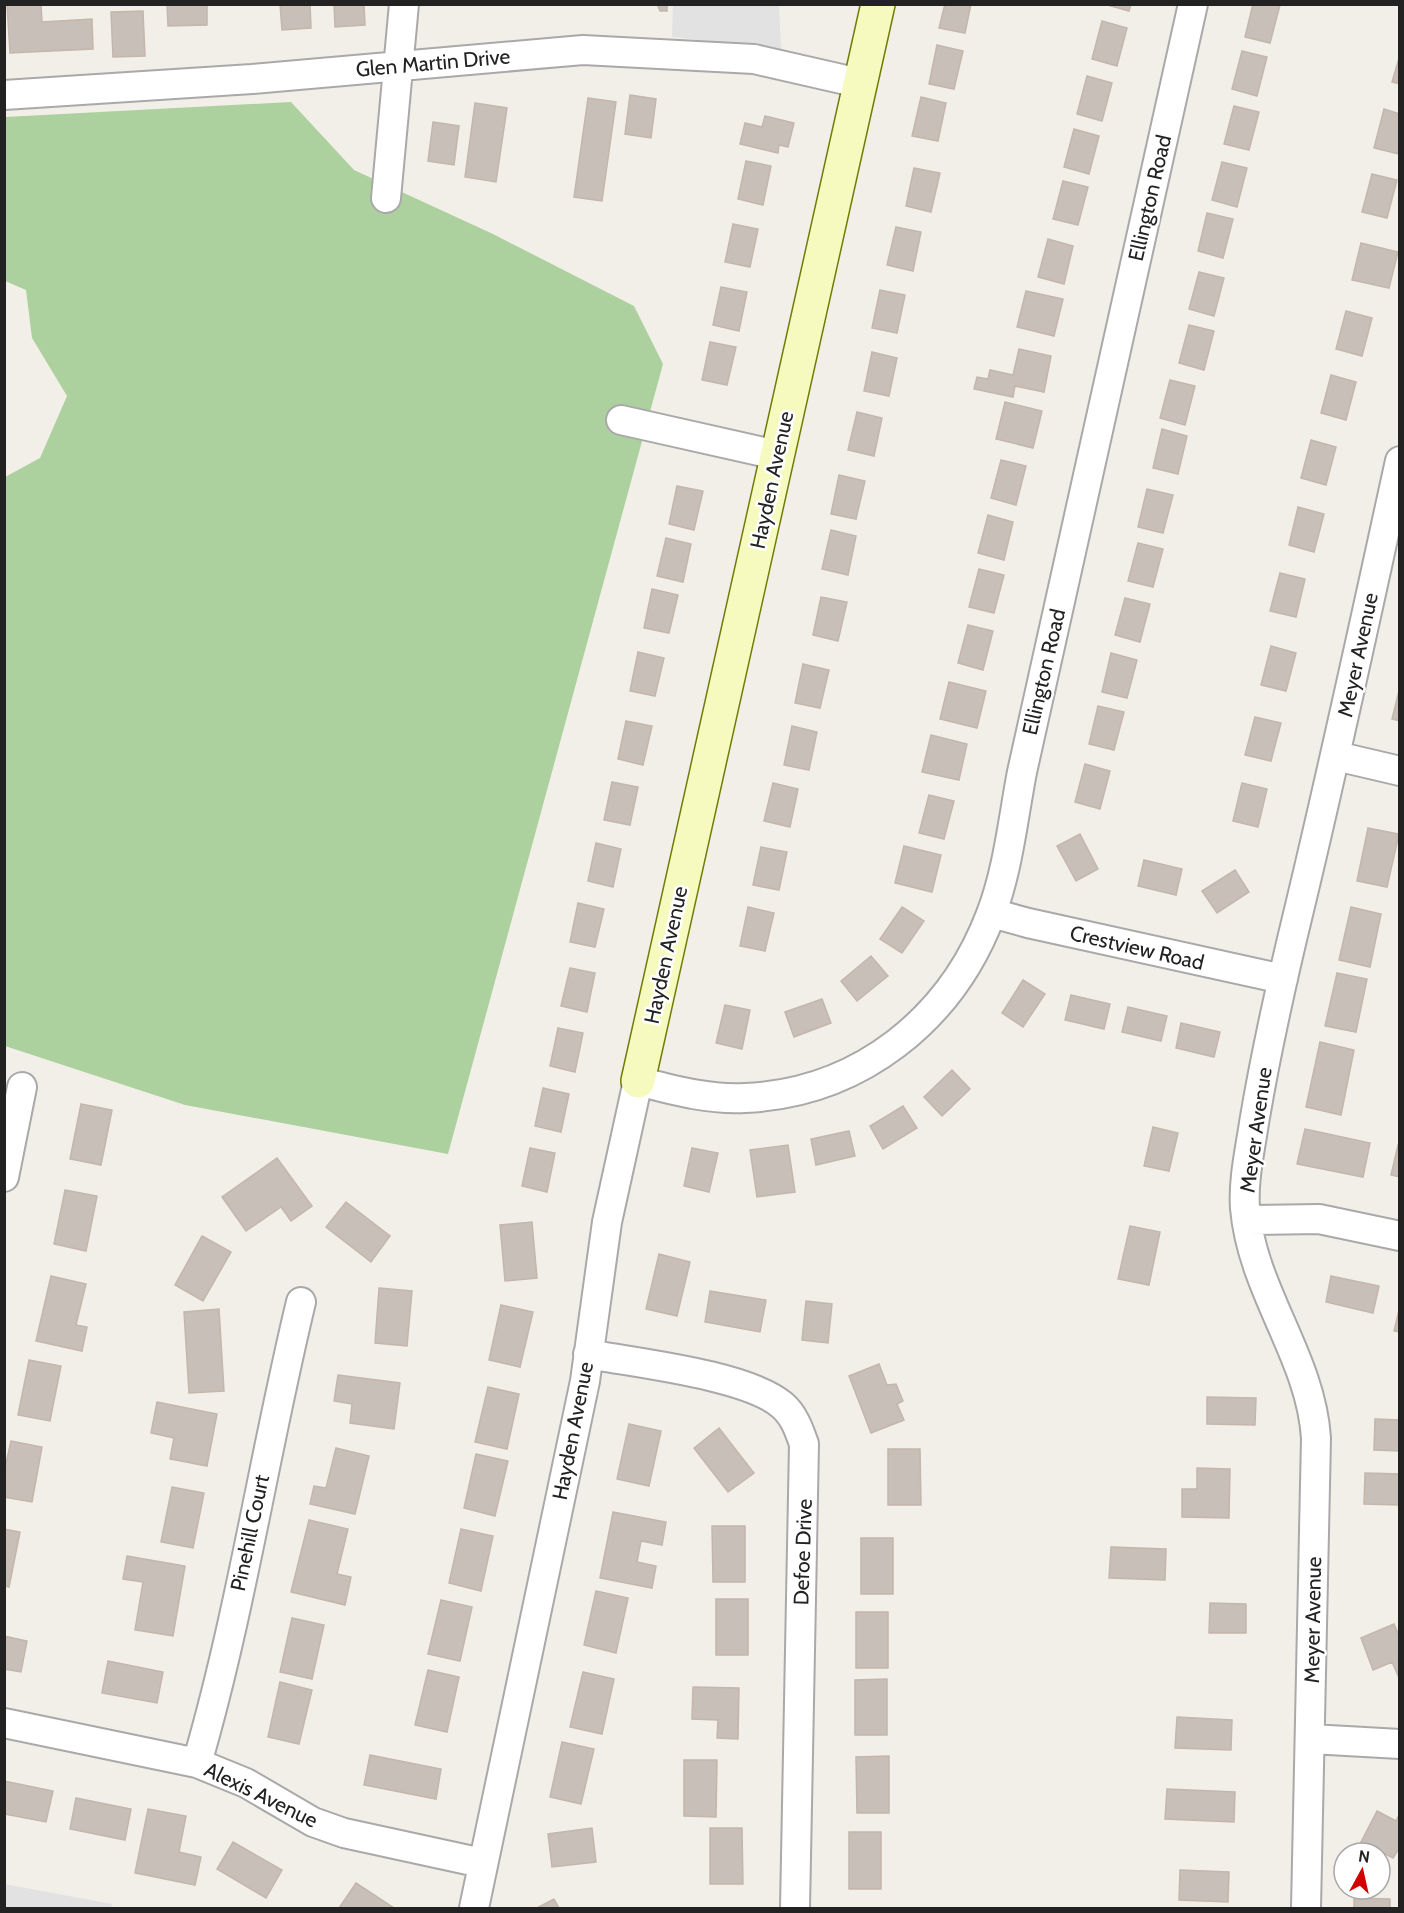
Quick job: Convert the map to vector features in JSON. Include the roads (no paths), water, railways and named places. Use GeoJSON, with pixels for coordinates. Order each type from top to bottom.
{"type":"FeatureCollection","features":[{"type":"Feature","properties":{"kind":"street"},"geometry":{"type":"LineString","coordinates":[[386,198],[404,4]]}},
{"type":"Feature","properties":{"kind":"street","name":"Hayden Avenue"},"geometry":{"type":"LineString","coordinates":[[474,1908],[585,1381],[607,1222],[878,4]]}},
{"type":"Feature","properties":{"kind":"street","name":"Ellington Road"},"geometry":{"type":"LineString","coordinates":[[638,1081],[695,1095],[743,1098],[791,1094],[831,1082],[863,1066],[912,1033],[961,975],[992,913],[1193,4]]}},
{"type":"Feature","properties":{"kind":"street","name":"Glen Martin Drive"},"geometry":{"type":"LineString","coordinates":[[4,95],[96,91],[399,68],[583,50],[628,50],[754,59],[860,83]]}},
{"type":"Feature","properties":{"kind":"street"},"geometry":{"type":"LineString","coordinates":[[621,420],[777,455]]}},
{"type":"Feature","properties":{"kind":"street","name":"Meyer Avenue"},"geometry":{"type":"LineString","coordinates":[[1306,1908],[1316,1438],[1314,1411],[1308,1385],[1274,1312],[1259,1271],[1245,1207],[1247,1169],[1260,1089],[1283,979],[1336,756],[1400,461]]}},
{"type":"Feature","properties":{"kind":"street"},"geometry":{"type":"LineString","coordinates":[[1336,756],[1400,771]]}},
{"type":"Feature","properties":{"kind":"street","name":"Crestview Road"},"geometry":{"type":"LineString","coordinates":[[992,913],[1283,979]]}},
{"type":"Feature","properties":{"kind":"street"},"geometry":{"type":"LineString","coordinates":[[4,1177],[22,1087]]}},
{"type":"Feature","properties":{"kind":"street"},"geometry":{"type":"LineString","coordinates":[[1247,1220],[1318,1219],[1400,1236]]}},
{"type":"Feature","properties":{"kind":"street","name":"Pinehill Court"},"geometry":{"type":"LineString","coordinates":[[197,1763],[214,1703],[278,1398],[301,1302]]}},
{"type":"Feature","properties":{"kind":"street","name":"Defoe Drive"},"geometry":{"type":"LineString","coordinates":[[588,1354],[757,1389],[784,1406],[795,1421],[804,1444],[795,1908]]}},
{"type":"Feature","properties":{"kind":"street","name":"Alexis Avenue"},"geometry":{"type":"LineString","coordinates":[[4,1723],[197,1763],[246,1783],[313,1822],[344,1833],[482,1863]]}},
{"type":"Feature","properties":{"kind":"street"},"geometry":{"type":"LineString","coordinates":[[1311,1739],[1400,1744]]}}]}
